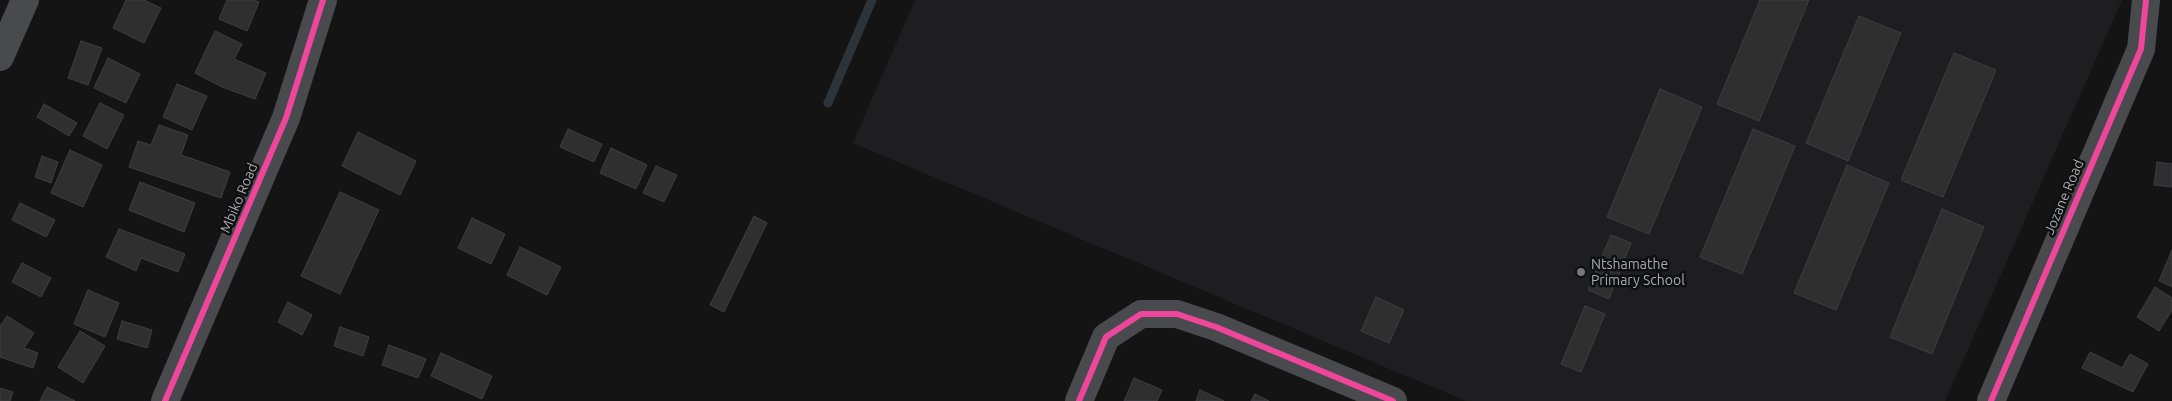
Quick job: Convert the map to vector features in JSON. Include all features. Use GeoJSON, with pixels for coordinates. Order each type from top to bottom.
{"type":"FeatureCollection","features":[{"type":"Feature","properties":{"kind":"street"},"geometry":{"type":"LineString","coordinates":[[0,57],[25,0]]}},
{"type":"Feature","properties":{"kind":"street","name":"Mbiko Road"},"geometry":{"type":"LineString","coordinates":[[165,401],[286,118],[323,0]]}},
{"type":"Feature","properties":{"kind":"street","name":"Jozane Road"},"geometry":{"type":"LineString","coordinates":[[1991,401],[2141,49],[2146,0]]}},
{"type":"Feature","properties":{"kind":"street"},"geometry":{"type":"LineString","coordinates":[[1078,401],[1106,337],[1141,314],[1178,314],[1216,327],[1393,401]]}},
{"type":"Feature","properties":{"kind":"shaded area","name":"Ntshamathe Primary School"},"geometry":{"type":"Polygon","coordinates":[[[915,0],[2122,0],[1945,401],[1466,401],[853,143],[915,0]]]}},
{"type":"Feature","properties":{"kind":"building"},"geometry":{"type":"Polygon","coordinates":[[[126,0],[144,0],[161,8],[144,43],[113,28],[126,0]]]}},
{"type":"Feature","properties":{"kind":"building"},"geometry":{"type":"Polygon","coordinates":[[[227,0],[254,0],[259,2],[247,31],[219,19],[227,0]]]}},
{"type":"Feature","properties":{"kind":"building"},"geometry":{"type":"Polygon","coordinates":[[[1760,0],[1809,0],[1759,121],[1717,104],[1760,0]]]}},
{"type":"Feature","properties":{"kind":"building"},"geometry":{"type":"Polygon","coordinates":[[[1859,16],[1901,33],[1848,161],[1806,143],[1859,16]]]}},
{"type":"Feature","properties":{"kind":"building"},"geometry":{"type":"Polygon","coordinates":[[[215,31],[242,44],[234,59],[266,73],[255,99],[222,87],[195,73],[215,31]]]}},
{"type":"Feature","properties":{"kind":"building"},"geometry":{"type":"Polygon","coordinates":[[[81,41],[102,48],[88,85],[68,78],[81,41]]]}},
{"type":"Feature","properties":{"kind":"building"},"geometry":{"type":"Polygon","coordinates":[[[1954,53],[1996,70],[1943,197],[1901,180],[1954,53]]]}},
{"type":"Feature","properties":{"kind":"building"},"geometry":{"type":"Polygon","coordinates":[[[108,58],[140,74],[126,103],[94,88],[108,58]]]}},
{"type":"Feature","properties":{"kind":"building"},"geometry":{"type":"Polygon","coordinates":[[[177,84],[207,96],[192,130],[163,117],[177,84]]]}},
{"type":"Feature","properties":{"kind":"building"},"geometry":{"type":"Polygon","coordinates":[[[1660,89],[1702,107],[1649,234],[1607,217],[1660,89]]]}},
{"type":"Feature","properties":{"kind":"building"},"geometry":{"type":"Polygon","coordinates":[[[100,103],[124,115],[107,149],[83,136],[100,103]]]}},
{"type":"Feature","properties":{"kind":"building"},"geometry":{"type":"Polygon","coordinates":[[[44,104],[77,123],[69,136],[37,117],[44,104]]]}},
{"type":"Feature","properties":{"kind":"building"},"geometry":{"type":"Polygon","coordinates":[[[159,125],[188,135],[181,155],[230,172],[221,198],[129,167],[138,141],[151,145],[159,125]]]}},
{"type":"Feature","properties":{"kind":"building"},"geometry":{"type":"Polygon","coordinates":[[[568,129],[602,144],[594,162],[560,147],[568,129]]]}},
{"type":"Feature","properties":{"kind":"building"},"geometry":{"type":"Polygon","coordinates":[[[1753,129],[1795,146],[1742,274],[1700,257],[1753,129]]]}},
{"type":"Feature","properties":{"kind":"building"},"geometry":{"type":"Polygon","coordinates":[[[358,132],[416,161],[400,195],[342,166],[358,132]]]}},
{"type":"Feature","properties":{"kind":"building"},"geometry":{"type":"Polygon","coordinates":[[[611,148],[647,165],[636,189],[600,173],[611,148]]]}},
{"type":"Feature","properties":{"kind":"building"},"geometry":{"type":"Polygon","coordinates":[[[70,150],[102,165],[83,207],[51,193],[70,150]]]}},
{"type":"Feature","properties":{"kind":"building"},"geometry":{"type":"Polygon","coordinates":[[[42,156],[58,162],[51,183],[35,177],[42,156]]]}},
{"type":"Feature","properties":{"kind":"building"},"geometry":{"type":"Polygon","coordinates":[[[2157,162],[2172,164],[2172,187],[2154,185],[2157,162]]]}},
{"type":"Feature","properties":{"kind":"building"},"geometry":{"type":"Polygon","coordinates":[[[1847,165],[1889,183],[1836,310],[1794,293],[1847,165]]]}},
{"type":"Feature","properties":{"kind":"building"},"geometry":{"type":"Polygon","coordinates":[[[656,166],[677,175],[664,202],[643,193],[656,166]]]}},
{"type":"Feature","properties":{"kind":"building"},"geometry":{"type":"Polygon","coordinates":[[[140,182],[195,203],[184,232],[129,210],[140,182]]]}},
{"type":"Feature","properties":{"kind":"building"},"geometry":{"type":"Polygon","coordinates":[[[340,192],[379,210],[340,294],[301,276],[340,192]]]}},
{"type":"Feature","properties":{"kind":"building"},"geometry":{"type":"Polygon","coordinates":[[[20,203],[55,220],[46,237],[12,220],[20,203]]]}},
{"type":"Feature","properties":{"kind":"building"},"geometry":{"type":"Polygon","coordinates":[[[1942,209],[1984,227],[1932,354],[1890,337],[1942,209]]]}},
{"type":"Feature","properties":{"kind":"building"},"geometry":{"type":"Polygon","coordinates":[[[754,216],[767,223],[724,312],[710,305],[754,216]]]}},
{"type":"Feature","properties":{"kind":"building"},"geometry":{"type":"Polygon","coordinates":[[[472,218],[505,234],[491,264],[458,248],[472,218]]]}},
{"type":"Feature","properties":{"kind":"building"},"geometry":{"type":"Polygon","coordinates":[[[119,229],[185,254],[178,272],[141,258],[136,271],[106,257],[119,229]]]}},
{"type":"Feature","properties":{"kind":"building"},"geometry":{"type":"Polygon","coordinates":[[[1611,235],[1631,243],[1609,299],[1588,290],[1611,235]]]}},
{"type":"Feature","properties":{"kind":"building"},"geometry":{"type":"Polygon","coordinates":[[[520,247],[561,267],[547,295],[507,275],[520,247]]]}},
{"type":"Feature","properties":{"kind":"building"},"geometry":{"type":"Polygon","coordinates":[[[2172,250],[2172,287],[2159,281],[2172,250]]]}},
{"type":"Feature","properties":{"kind":"building"},"geometry":{"type":"Polygon","coordinates":[[[22,263],[51,278],[41,297],[12,282],[22,263]]]}},
{"type":"Feature","properties":{"kind":"building"},"geometry":{"type":"Polygon","coordinates":[[[2155,287],[2172,298],[2172,310],[2159,331],[2137,317],[2155,287]]]}},
{"type":"Feature","properties":{"kind":"building"},"geometry":{"type":"Polygon","coordinates":[[[88,290],[119,303],[105,337],[74,324],[88,290]]]}},
{"type":"Feature","properties":{"kind":"building"},"geometry":{"type":"Polygon","coordinates":[[[1376,297],[1404,310],[1389,343],[1361,331],[1376,297]]]}},
{"type":"Feature","properties":{"kind":"building"},"geometry":{"type":"Polygon","coordinates":[[[288,302],[312,315],[302,335],[278,322],[288,302]]]}},
{"type":"Feature","properties":{"kind":"building"},"geometry":{"type":"Polygon","coordinates":[[[1585,306],[1605,314],[1581,372],[1561,364],[1585,306]]]}},
{"type":"Feature","properties":{"kind":"building"},"geometry":{"type":"Polygon","coordinates":[[[7,316],[34,333],[24,348],[38,353],[33,368],[0,357],[0,326],[7,316]]]}},
{"type":"Feature","properties":{"kind":"building"},"geometry":{"type":"Polygon","coordinates":[[[122,321],[152,330],[147,348],[117,339],[122,321]]]}},
{"type":"Feature","properties":{"kind":"building"},"geometry":{"type":"Polygon","coordinates":[[[340,327],[369,337],[363,356],[334,346],[340,327]]]}},
{"type":"Feature","properties":{"kind":"building"},"geometry":{"type":"Polygon","coordinates":[[[80,331],[105,346],[83,383],[58,367],[80,331]]]}},
{"type":"Feature","properties":{"kind":"building"},"geometry":{"type":"Polygon","coordinates":[[[389,345],[426,359],[418,378],[382,365],[389,345]]]}},
{"type":"Feature","properties":{"kind":"building"},"geometry":{"type":"Polygon","coordinates":[[[2090,352],[2122,368],[2130,354],[2148,364],[2133,392],[2082,368],[2090,352]]]}},
{"type":"Feature","properties":{"kind":"building"},"geometry":{"type":"Polygon","coordinates":[[[441,353],[492,376],[482,399],[431,376],[441,353]]]}},
{"type":"Feature","properties":{"kind":"building"},"geometry":{"type":"Polygon","coordinates":[[[1134,378],[1162,390],[1157,401],[1124,401],[1134,378]]]}},
{"type":"Feature","properties":{"kind":"building"},"geometry":{"type":"Polygon","coordinates":[[[47,387],[75,401],[40,401],[47,387]]]}},
{"type":"Feature","properties":{"kind":"building"},"geometry":{"type":"Polygon","coordinates":[[[0,388],[13,392],[10,401],[0,401],[0,388]]]}},
{"type":"Feature","properties":{"kind":"building"},"geometry":{"type":"Polygon","coordinates":[[[1200,390],[1224,401],[1196,401],[1200,390]]]}},
{"type":"Feature","properties":{"kind":"building"},"geometry":{"type":"Polygon","coordinates":[[[1255,394],[1269,401],[1251,401],[1255,394]]]}},
{"type":"Feature","properties":{"kind":"waterway"},"geometry":{"type":"LineString","coordinates":[[828,103],[872,0]]}},
{"type":"Feature","properties":{"kind":"cycle path"},"geometry":{"type":"LineString","coordinates":[[165,401],[286,118],[323,0]]}},
{"type":"Feature","properties":{"kind":"cycle path"},"geometry":{"type":"LineString","coordinates":[[1991,401],[2141,49],[2146,0]]}},
{"type":"Feature","properties":{"kind":"cycle path"},"geometry":{"type":"LineString","coordinates":[[1079,401],[1106,337],[1141,314],[1177,314],[1216,327],[1393,401]]}},
{"type":"Feature","properties":{"kind":"place","name":"Ntshamathe Primary School"},"geometry":{"type":"Point","coordinates":[1581,272]}}]}
